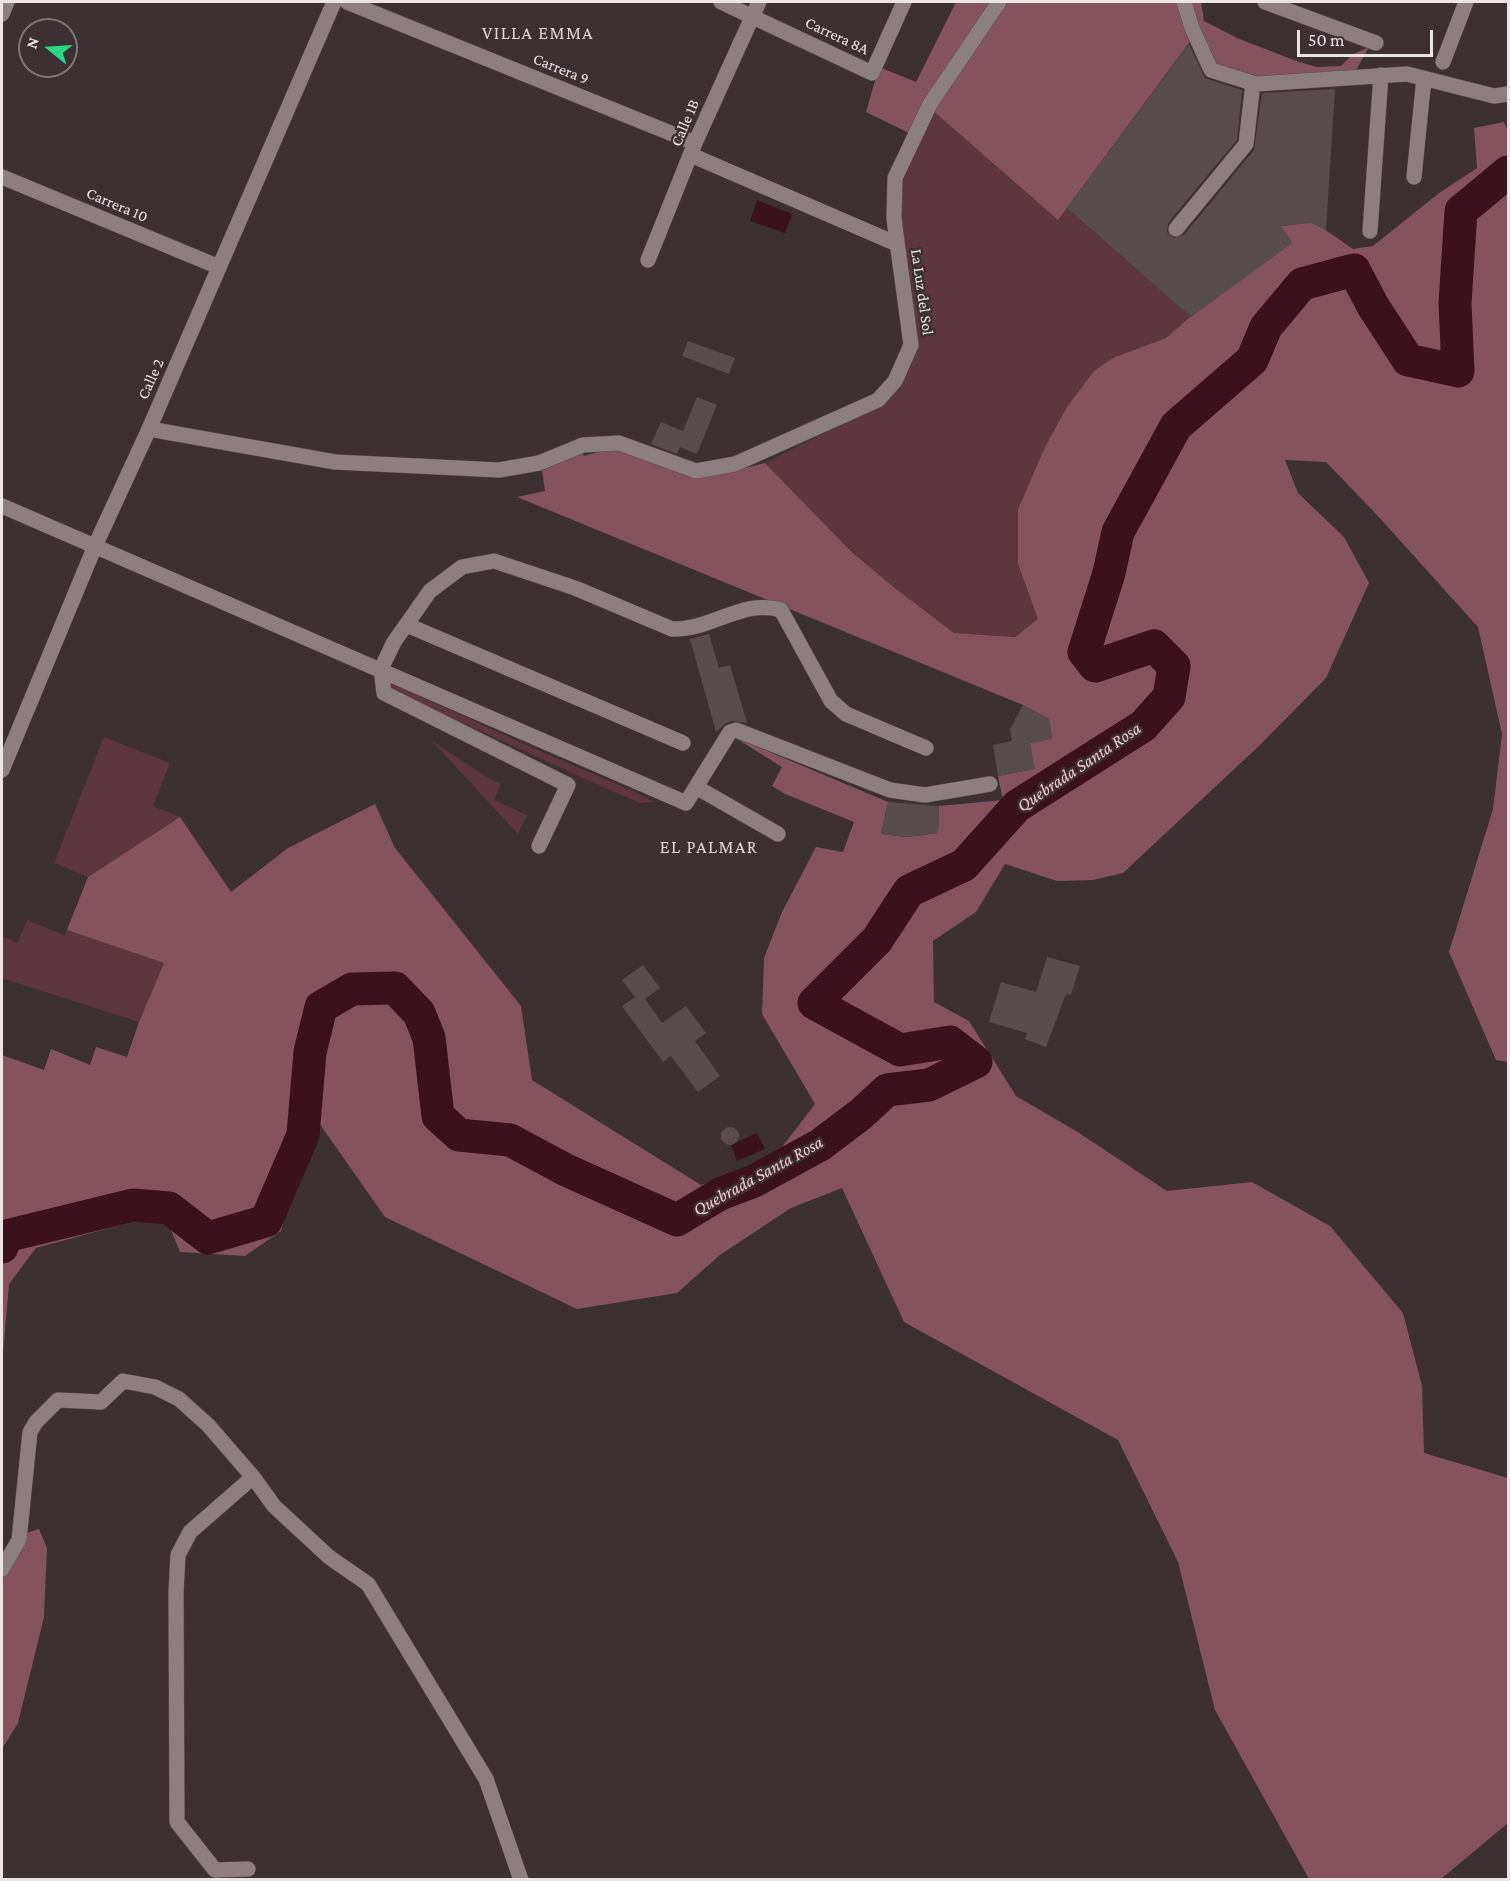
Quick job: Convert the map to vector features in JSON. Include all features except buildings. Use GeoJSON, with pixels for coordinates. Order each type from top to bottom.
{"type":"FeatureCollection","features":[{"type":"Feature","properties":{"kind":"street"},"geometry":{"type":"LineString","coordinates":[[2,14],[7,2]]}},
{"type":"Feature","properties":{"kind":"street","name":"Calle 2"},"geometry":{"type":"LineString","coordinates":[[2,770],[94,546],[149,429],[334,2]]}},
{"type":"Feature","properties":{"kind":"street","name":"Carrera 9"},"geometry":{"type":"LineString","coordinates":[[347,2],[693,149],[897,244]]}},
{"type":"Feature","properties":{"kind":"street","name":"Carrera 8A"},"geometry":{"type":"LineString","coordinates":[[721,2],[756,9],[872,73],[904,2]]}},
{"type":"Feature","properties":{"kind":"street","name":"La Luz del Sol"},"geometry":{"type":"LineString","coordinates":[[149,429],[335,462],[499,470],[539,463],[583,445],[619,443],[696,471],[735,464],[878,400],[895,381],[911,345],[894,219],[894,178],[930,104],[999,2]]}},
{"type":"Feature","properties":{"kind":"street"},"geometry":{"type":"LineString","coordinates":[[1184,2],[1192,28],[1211,70],[1253,83],[1407,74],[1494,96],[1509,94]]}},
{"type":"Feature","properties":{"kind":"street"},"geometry":{"type":"LineString","coordinates":[[1265,2],[1376,43]]}},
{"type":"Feature","properties":{"kind":"street"},"geometry":{"type":"LineString","coordinates":[[1443,62],[1465,2]]}},
{"type":"Feature","properties":{"kind":"street","name":"Calle 1B"},"geometry":{"type":"LineString","coordinates":[[648,260],[693,149],[756,9]]}},
{"type":"Feature","properties":{"kind":"street"},"geometry":{"type":"LineString","coordinates":[[1370,231],[1381,75]]}},
{"type":"Feature","properties":{"kind":"street"},"geometry":{"type":"LineString","coordinates":[[1414,177],[1424,78]]}},
{"type":"Feature","properties":{"kind":"street"},"geometry":{"type":"LineString","coordinates":[[1176,229],[1246,144],[1253,83]]}},
{"type":"Feature","properties":{"kind":"street","name":"Carrera 10"},"geometry":{"type":"LineString","coordinates":[[2,177],[219,267]]}},
{"type":"Feature","properties":{"kind":"street"},"geometry":{"type":"LineString","coordinates":[[2,506],[686,803],[730,732],[736,730],[890,790],[925,795],[990,784]]}},
{"type":"Feature","properties":{"kind":"street"},"geometry":{"type":"LineString","coordinates":[[539,846],[568,785],[384,693],[381,669],[394,642],[430,591],[462,567],[494,561],[575,588],[672,629],[687,629],[754,607],[770,606],[781,610],[831,701],[846,714],[926,748]]}},
{"type":"Feature","properties":{"kind":"street"},"geometry":{"type":"LineString","coordinates":[[407,625],[683,743]]}},
{"type":"Feature","properties":{"kind":"street"},"geometry":{"type":"LineString","coordinates":[[696,787],[778,834]]}},
{"type":"Feature","properties":{"kind":"street"},"geometry":{"type":"LineString","coordinates":[[2,1569],[19,1540],[30,1432],[36,1422],[58,1400],[101,1402],[123,1381],[155,1387],[179,1399],[201,1419],[253,1477],[274,1506],[329,1557],[368,1584],[486,1779],[521,1880]]}},
{"type":"Feature","properties":{"kind":"street"},"geometry":{"type":"LineString","coordinates":[[248,1869],[215,1870],[177,1822],[176,1592],[178,1555],[190,1532],[253,1477]]}},
{"type":"Feature","properties":{"kind":"shaded area"},"geometry":{"type":"Polygon","coordinates":[[[956,2],[1184,2],[1192,39],[1058,220],[931,109],[911,134],[866,112],[879,67],[916,82],[956,2]]]}},
{"type":"Feature","properties":{"kind":"shaded area"},"geometry":{"type":"Polygon","coordinates":[[[1188,2],[1201,2],[1204,21],[1237,38],[1317,67],[1341,66],[1353,54],[1369,47],[1355,72],[1256,80],[1213,66],[1188,2]]]}},
{"type":"Feature","properties":{"kind":"shaded area"},"geometry":{"type":"Polygon","coordinates":[[[931,109],[1058,220],[1067,208],[1191,317],[1166,338],[1115,357],[1045,447],[1018,509],[1018,564],[1038,619],[1015,637],[954,633],[856,555],[765,463],[880,405],[917,344],[900,232],[898,178],[931,109]]]}},
{"type":"Feature","properties":{"kind":"shaded area"},"geometry":{"type":"Polygon","coordinates":[[[1504,122],[1508,131],[1508,1062],[1496,1060],[1449,952],[1493,809],[1502,734],[1478,627],[1326,462],[1285,460],[1298,493],[1344,537],[1369,583],[1326,678],[1261,744],[1123,873],[1093,880],[1057,881],[1005,864],[976,912],[933,941],[934,1002],[969,1021],[1016,1096],[1076,1131],[1167,1191],[1252,1182],[1330,1226],[1403,1313],[1422,1386],[1424,1453],[1508,1478],[1508,1823],[1441,1879],[1309,1879],[1215,1710],[1178,1562],[1118,1440],[904,1322],[842,1188],[791,1208],[720,1255],[677,1293],[577,1309],[385,1217],[319,1123],[297,1176],[281,1231],[245,1256],[180,1252],[164,1213],[36,1248],[9,1284],[2,1365],[2,1055],[44,1070],[51,1049],[90,1065],[96,1047],[127,1057],[164,963],[67,930],[88,877],[180,817],[231,892],[288,848],[375,804],[395,848],[521,1006],[532,1080],[701,1185],[772,1160],[815,1104],[762,1014],[764,958],[782,912],[816,847],[843,852],[854,822],[785,794],[772,786],[782,767],[734,737],[888,802],[881,834],[907,837],[938,833],[939,806],[1003,800],[998,776],[1034,769],[1030,743],[1052,738],[1049,719],[1023,705],[517,497],[545,491],[542,470],[582,452],[584,456],[615,447],[729,472],[765,463],[852,552],[954,633],[1015,637],[1038,619],[1018,564],[1018,509],[1045,447],[1067,407],[1094,371],[1115,357],[1166,338],[1198,310],[1292,243],[1281,226],[1314,222],[1353,249],[1373,246],[1439,193],[1477,168],[1474,128],[1504,122]]]}},
{"type":"Feature","properties":{"kind":"shaded area"},"geometry":{"type":"Polygon","coordinates":[[[757,200],[792,214],[785,233],[750,221],[757,200]]]}},
{"type":"Feature","properties":{"kind":"shaded area"},"geometry":{"type":"Polygon","coordinates":[[[381,678],[654,802],[640,803],[614,792],[384,687],[381,678]]]}},
{"type":"Feature","properties":{"kind":"shaded area"},"geometry":{"type":"Polygon","coordinates":[[[104,737],[170,763],[153,806],[180,817],[88,877],[54,863],[104,737]]]}},
{"type":"Feature","properties":{"kind":"shaded area"},"geometry":{"type":"Polygon","coordinates":[[[432,741],[486,777],[501,784],[494,800],[527,815],[518,834],[432,741]]]}},
{"type":"Feature","properties":{"kind":"shaded area"},"geometry":{"type":"Polygon","coordinates":[[[27,920],[64,935],[67,930],[164,963],[139,1022],[2,978],[2,936],[18,943],[27,920]]]}},
{"type":"Feature","properties":{"kind":"shaded area"},"geometry":{"type":"Polygon","coordinates":[[[757,1133],[765,1149],[737,1161],[731,1145],[757,1133]]]}},
{"type":"Feature","properties":{"kind":"shaded area"},"geometry":{"type":"Polygon","coordinates":[[[39,1529],[47,1548],[44,1617],[18,1723],[2,1749],[2,1559],[23,1534],[39,1529]]]}},
{"type":"Feature","properties":{"kind":"waterway","name":"Quebrada Santa Rosa"},"geometry":{"type":"LineString","coordinates":[[2,1247],[6,1236],[133,1205],[169,1208],[208,1238],[266,1221],[303,1135],[310,1052],[321,1007],[352,989],[395,988],[419,1013],[429,1038],[438,1116],[459,1135],[510,1140],[566,1170],[677,1220],[720,1194],[754,1181],[820,1145],[861,1114],[887,1090],[929,1085],[976,1062],[950,1042],[900,1050],[814,1003],[877,940],[909,891],[964,865],[1017,806],[1143,726],[1169,697],[1174,666],[1154,646],[1095,666],[1084,652],[1109,573],[1118,532],[1176,426],[1252,360],[1266,327],[1302,284],[1354,270],[1373,306],[1408,360],[1458,371],[1455,303],[1461,211],[1508,172]]}},
{"type":"Feature","properties":{"kind":"district","name":"VILLA EMMA"},"geometry":{"type":"Point","coordinates":[538,33]}},
{"type":"Feature","properties":{"kind":"district","name":"EL PALMAR"},"geometry":{"type":"Point","coordinates":[709,847]}}]}
